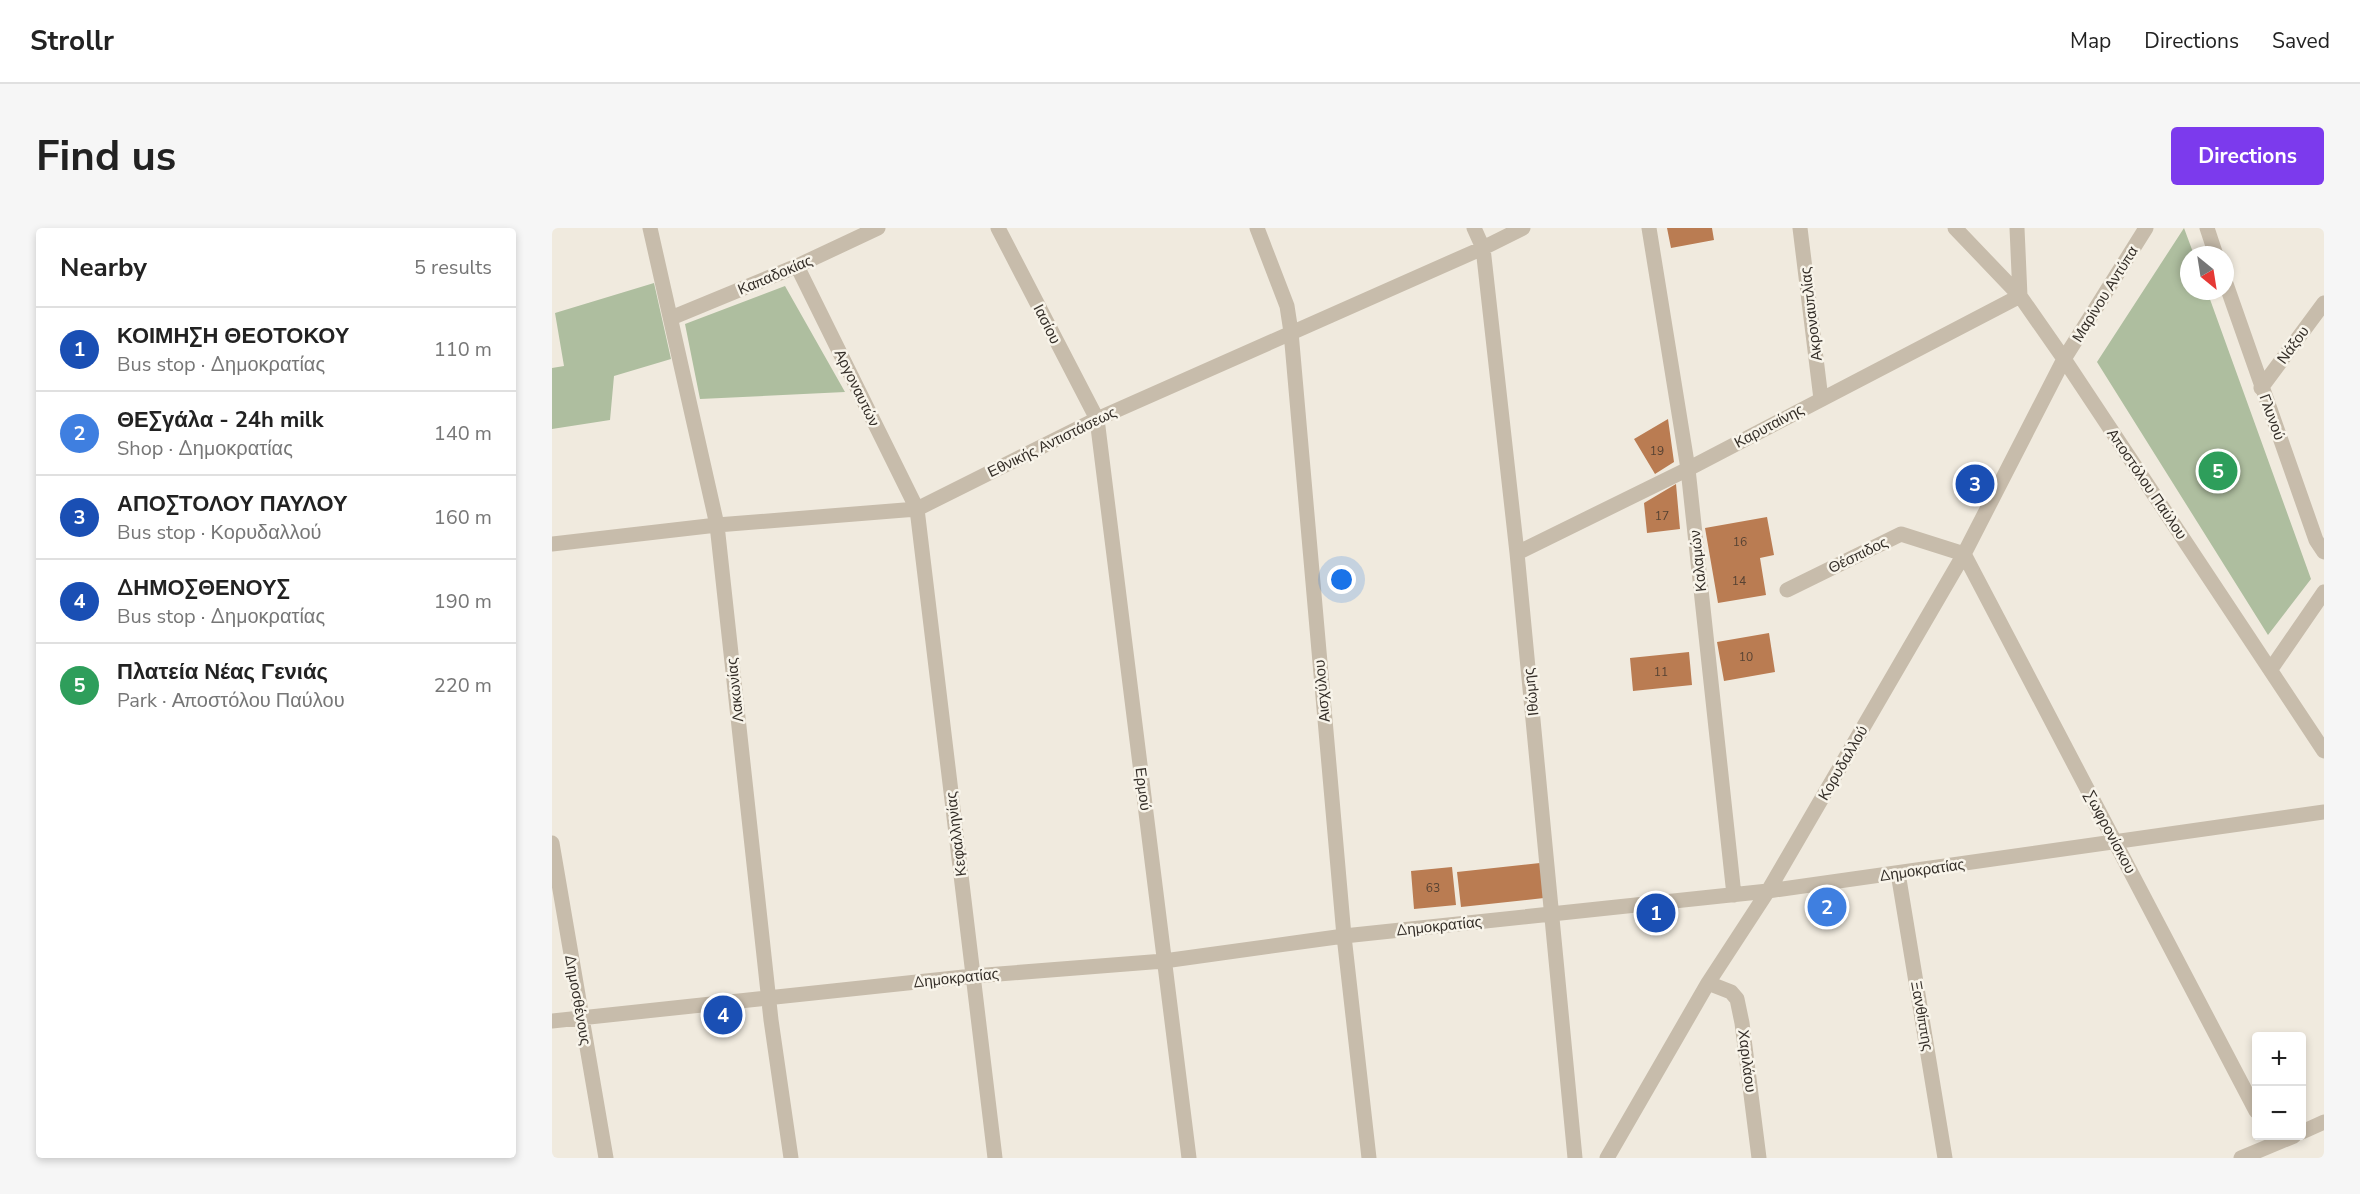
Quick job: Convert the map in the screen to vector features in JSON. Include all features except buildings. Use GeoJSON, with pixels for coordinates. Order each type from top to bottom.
{"type":"FeatureCollection","features":[{"type":"Feature","properties":{"kind":"street","name":"Λακωνίας"},"geometry":{"type":"LineString","coordinates":[[650,228],[717,525],[769,998],[791,1158]]}},
{"type":"Feature","properties":{"kind":"street","name":"Καπαδοκίας"},"geometry":{"type":"LineString","coordinates":[[671,318],[797,266],[878,228]]}},
{"type":"Feature","properties":{"kind":"street","name":"Ιασίου"},"geometry":{"type":"LineString","coordinates":[[998,228],[1096,419]]}},
{"type":"Feature","properties":{"kind":"street","name":"Αισχύλου"},"geometry":{"type":"LineString","coordinates":[[1257,228],[1287,306],[1291,332],[1344,936],[1369,1158]]}},
{"type":"Feature","properties":{"kind":"street","name":"Ιθώμης"},"geometry":{"type":"LineString","coordinates":[[1474,228],[1483,248],[1517,553],[1575,1158]]}},
{"type":"Feature","properties":{"kind":"street","name":"Εθνικής Αντιστάσεως"},"geometry":{"type":"LineString","coordinates":[[552,544],[717,525],[918,509],[1096,419],[1483,248],[1523,228]]}},
{"type":"Feature","properties":{"kind":"street","name":"Καλαμών"},"geometry":{"type":"LineString","coordinates":[[1649,228],[1688,469],[1734,895]]}},
{"type":"Feature","properties":{"kind":"street","name":"Ακροναυπλίας"},"geometry":{"type":"LineString","coordinates":[[1800,228],[1821,399]]}},
{"type":"Feature","properties":{"kind":"street","name":"Αποστόλου Παύλου"},"geometry":{"type":"LineString","coordinates":[[1955,228],[2020,296],[2324,751]]}},
{"type":"Feature","properties":{"kind":"street"},"geometry":{"type":"LineString","coordinates":[[2017,228],[2020,296]]}},
{"type":"Feature","properties":{"kind":"street","name":"Μαρίνου Αντύπα"},"geometry":{"type":"LineString","coordinates":[[2064,359],[2146,228]]}},
{"type":"Feature","properties":{"kind":"street"},"geometry":{"type":"LineString","coordinates":[[2207,228],[2213,246]]}},
{"type":"Feature","properties":{"kind":"street","name":"Αργοναυτών"},"geometry":{"type":"LineString","coordinates":[[797,266],[918,509]]}},
{"type":"Feature","properties":{"kind":"street","name":"Καρυταίνης"},"geometry":{"type":"LineString","coordinates":[[1517,553],[1688,469],[2020,296]]}},
{"type":"Feature","properties":{"kind":"street","name":"Γλυνού"},"geometry":{"type":"LineString","coordinates":[[2232,300],[2316,540],[2324,552]]}},
{"type":"Feature","properties":{"kind":"street","name":"Νάξου"},"geometry":{"type":"LineString","coordinates":[[2261,388],[2324,303]]}},
{"type":"Feature","properties":{"kind":"street","name":"Κορυδαλλού"},"geometry":{"type":"LineString","coordinates":[[1607,1158],[1708,983],[1768,891],[1964,554],[2064,359]]}},
{"type":"Feature","properties":{"kind":"street","name":"Ερμού"},"geometry":{"type":"LineString","coordinates":[[1096,419],[1190,1158]]}},
{"type":"Feature","properties":{"kind":"street","name":"Κεφαλληνίας"},"geometry":{"type":"LineString","coordinates":[[918,509],[995,1158]]}},
{"type":"Feature","properties":{"kind":"street","name":"Θέσπιδος"},"geometry":{"type":"LineString","coordinates":[[1787,590],[1901,534],[1964,554]]}},
{"type":"Feature","properties":{"kind":"street","name":"Σωφρονίσκου"},"geometry":{"type":"LineString","coordinates":[[1964,554],[2252,1103]]}},
{"type":"Feature","properties":{"kind":"street"},"geometry":{"type":"LineString","coordinates":[[2271,669],[2324,592]]}},
{"type":"Feature","properties":{"kind":"street","name":"Δημοκρατίας"},"geometry":{"type":"LineString","coordinates":[[552,1021],[973,976],[1164,961],[1344,936],[1768,891],[2324,812]]}},
{"type":"Feature","properties":{"kind":"street","name":"Δημοσθένους"},"geometry":{"type":"LineString","coordinates":[[552,843],[606,1158]]}},
{"type":"Feature","properties":{"kind":"street","name":"Ξανθίππης"},"geometry":{"type":"LineString","coordinates":[[1898,873],[1945,1158]]}},
{"type":"Feature","properties":{"kind":"street","name":"Χαριλάου"},"geometry":{"type":"LineString","coordinates":[[1708,983],[1731,992],[1737,999],[1759,1158]]}},
{"type":"Feature","properties":{"kind":"street"},"geometry":{"type":"LineString","coordinates":[[2306,1130],[2324,1122]]}},
{"type":"Feature","properties":{"kind":"street"},"geometry":{"type":"LineString","coordinates":[[2241,1158],[2275,1146]]}},
{"type":"Feature","properties":{"kind":"green space"},"geometry":{"type":"Polygon","coordinates":[[[2184,228],[2191,246],[2180,246],[2180,300],[2210,300],[2311,579],[2268,635],[2097,362],[2184,228]]]}},
{"type":"Feature","properties":{"kind":"green space"},"geometry":{"type":"Polygon","coordinates":[[[654,283],[671,359],[614,376],[610,420],[552,429],[552,368],[564,366],[555,313],[654,283]]]}},
{"type":"Feature","properties":{"kind":"green space"},"geometry":{"type":"Polygon","coordinates":[[[785,286],[845,392],[700,399],[685,324],[785,286]]]}},
{"type":"Feature","properties":{"kind":"place","name":"Πλατεία Νέας Γενιάς"},"geometry":{"type":"Point","coordinates":[2218,471]}},
{"type":"Feature","properties":{"kind":"place","name":"ΑΠΟΣΤΟΛΟΥ ΠΑΥΛΟΥ"},"geometry":{"type":"Point","coordinates":[1975,484]}},
{"type":"Feature","properties":{"kind":"place","name":"ΘΕΣγάλα - 24h milk"},"geometry":{"type":"Point","coordinates":[1827,907]}},
{"type":"Feature","properties":{"kind":"place","name":"ΚΟΙΜΗΣΗ ΘΕΟΤΟΚΟΥ"},"geometry":{"type":"Point","coordinates":[1656,913]}},
{"type":"Feature","properties":{"kind":"place","name":"ΔΗΜΟΣΘΕΝΟΥΣ"},"geometry":{"type":"Point","coordinates":[723,1015]}}]}
